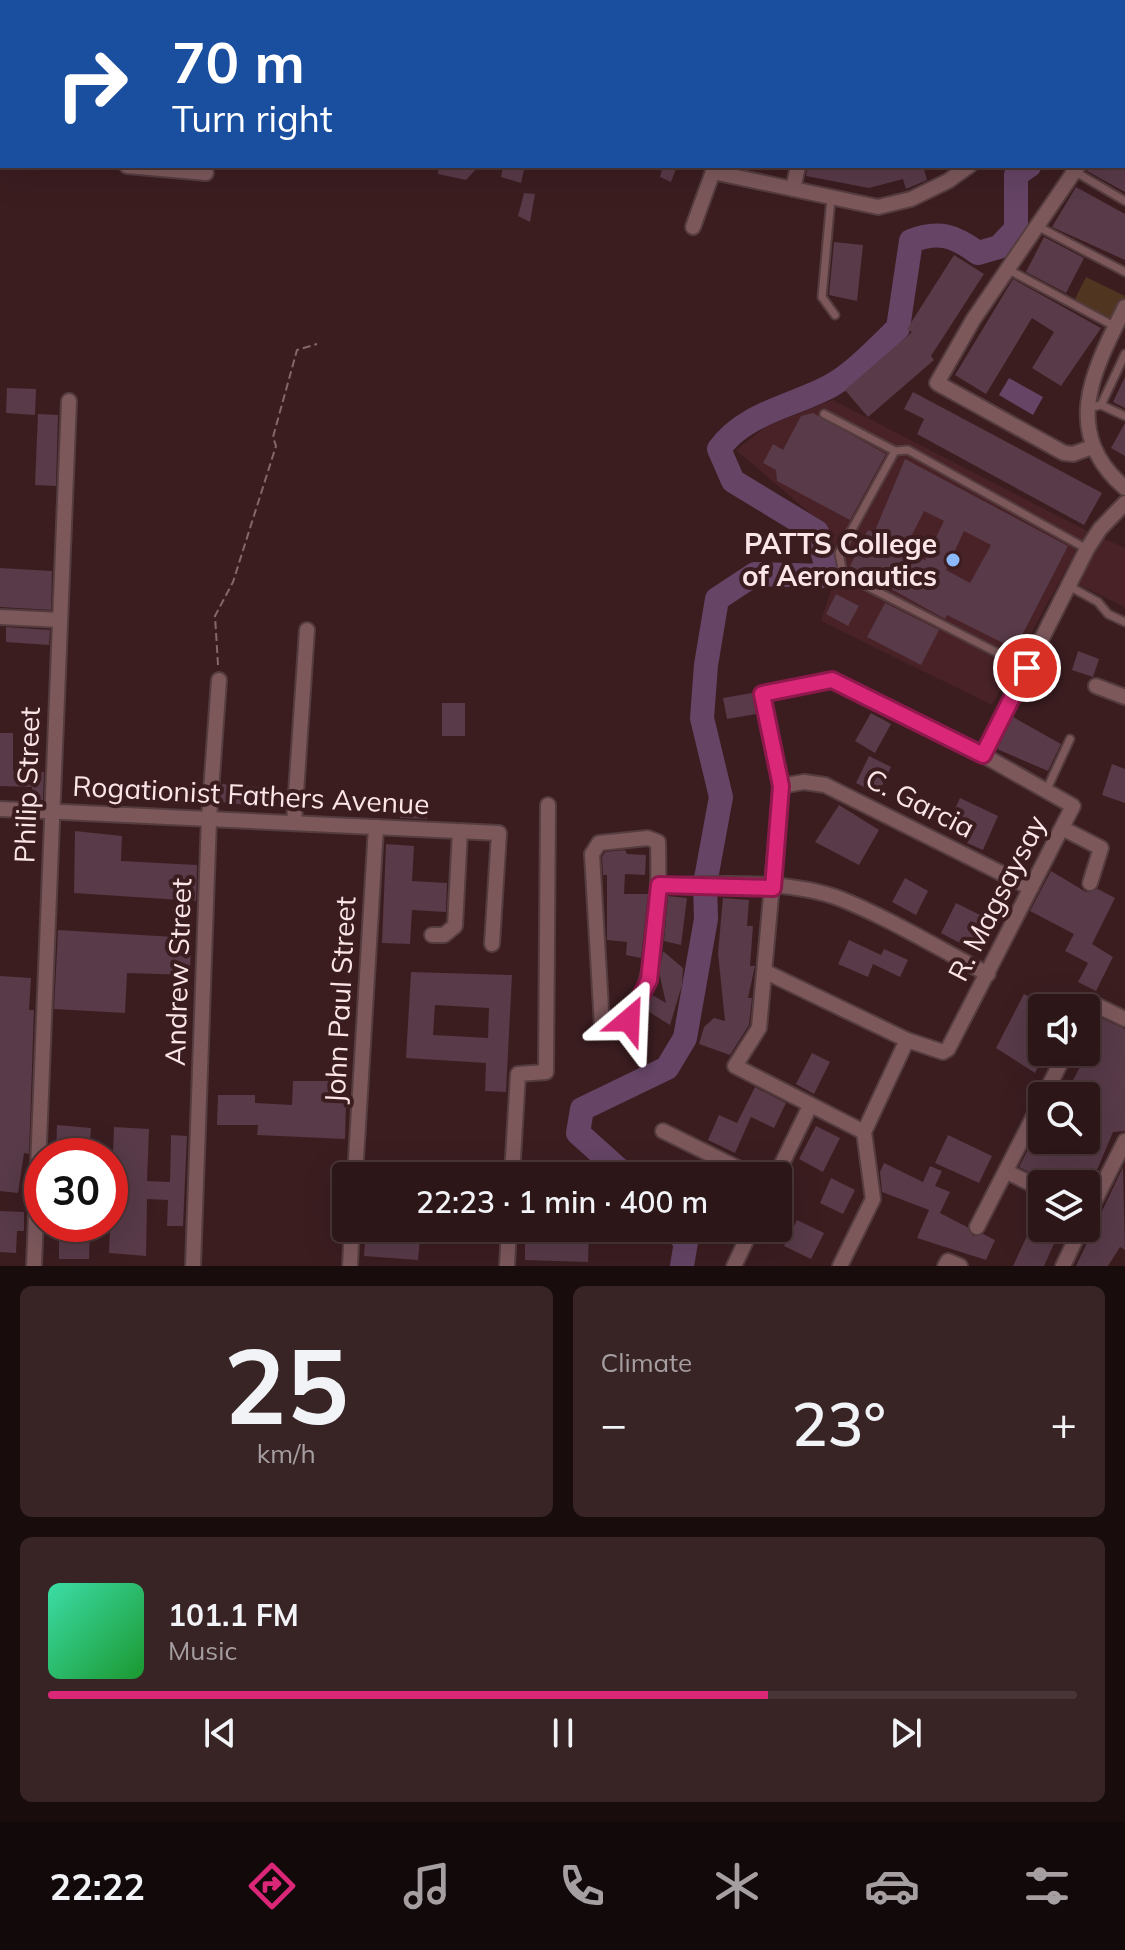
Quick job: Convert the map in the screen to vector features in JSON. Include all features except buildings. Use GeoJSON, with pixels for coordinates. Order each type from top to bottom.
{"type":"FeatureCollection","features":[{"type":"Feature","properties":{"kind":"street"},"geometry":{"type":"LineString","coordinates":[[150,168],[206,173]]}},
{"type":"Feature","properties":{"kind":"street"},"geometry":{"type":"LineString","coordinates":[[793,189],[798,168]]}},
{"type":"Feature","properties":{"kind":"street"},"geometry":{"type":"LineString","coordinates":[[693,227],[714,169],[878,207],[911,199],[948,181],[966,168]]}},
{"type":"Feature","properties":{"kind":"street"},"geometry":{"type":"LineString","coordinates":[[1076,169],[1039,227],[1007,269],[937,383],[1064,453],[1073,454],[1092,447]]}},
{"type":"Feature","properties":{"kind":"street"},"geometry":{"type":"LineString","coordinates":[[1125,307],[1088,390],[1095,406],[1092,447],[1106,472],[1125,488]]}},
{"type":"Feature","properties":{"kind":"street","name":"Philip Street"},"geometry":{"type":"LineString","coordinates":[[41,1138],[69,401]]}},
{"type":"Feature","properties":{"kind":"street"},"geometry":{"type":"LineString","coordinates":[[983,755],[1087,549],[1100,529],[1125,503]]}},
{"type":"Feature","properties":{"kind":"street"},"geometry":{"type":"LineString","coordinates":[[0,617],[60,620]]}},
{"type":"Feature","properties":{"kind":"street"},"geometry":{"type":"LineString","coordinates":[[294,823],[307,630]]}},
{"type":"Feature","properties":{"kind":"street","name":"Andrew Street"},"geometry":{"type":"LineString","coordinates":[[193,1266],[209,819],[219,680]]}},
{"type":"Feature","properties":{"kind":"street","name":"R. Magsaysay"},"geometry":{"type":"LineString","coordinates":[[766,972],[907,1040],[938,1053],[948,1049],[1073,806],[983,755],[832,680],[762,694],[781,786],[759,1028],[735,1066],[810,1106]]}},
{"type":"Feature","properties":{"kind":"street"},"geometry":{"type":"LineString","coordinates":[[1096,686],[1125,697]]}},
{"type":"Feature","properties":{"kind":"street","name":"C. Garcia"},"geometry":{"type":"LineString","coordinates":[[781,786],[804,782],[825,785],[1031,888]]}},
{"type":"Feature","properties":{"kind":"street"},"geometry":{"type":"LineString","coordinates":[[513,1162],[518,1074],[546,1072],[548,805]]}},
{"type":"Feature","properties":{"kind":"street","name":"Rogationist Fathers Avenue"},"geometry":{"type":"LineString","coordinates":[[0,809],[499,833],[492,944]]}},
{"type":"Feature","properties":{"kind":"street","name":"John Paul Street"},"geometry":{"type":"LineString","coordinates":[[356,1162],[376,827]]}},
{"type":"Feature","properties":{"kind":"street"},"geometry":{"type":"LineString","coordinates":[[1062,828],[1101,848],[1090,883]]}},
{"type":"Feature","properties":{"kind":"street"},"geometry":{"type":"LineString","coordinates":[[432,935],[444,935],[455,926],[460,831]]}},
{"type":"Feature","properties":{"kind":"street"},"geometry":{"type":"LineString","coordinates":[[653,839],[658,842],[659,885],[649,980],[629,1020],[619,1027],[602,1026],[594,848],[599,843],[653,839]]}},
{"type":"Feature","properties":{"kind":"street"},"geometry":{"type":"LineString","coordinates":[[659,885],[773,888],[809,891],[841,899],[988,974]]}},
{"type":"Feature","properties":{"kind":"street"},"geometry":{"type":"LineString","coordinates":[[1100,1010],[1125,1019]]}},
{"type":"Feature","properties":{"kind":"street"},"geometry":{"type":"LineString","coordinates":[[840,1266],[873,1199],[864,1132],[907,1040]]}},
{"type":"Feature","properties":{"kind":"street"},"geometry":{"type":"LineString","coordinates":[[783,1162],[810,1106],[864,1132]]}},
{"type":"Feature","properties":{"kind":"street"},"geometry":{"type":"LineString","coordinates":[[977,1227],[1028,1129]]}},
{"type":"Feature","properties":{"kind":"street"},"geometry":{"type":"LineString","coordinates":[[663,1131],[726,1162]]}},
{"type":"Feature","properties":{"kind":"street"},"geometry":{"type":"LineString","coordinates":[[1100,1189],[1125,1141]]}},
{"type":"Feature","properties":{"kind":"street"},"geometry":{"type":"LineString","coordinates":[[1007,1172],[1028,1182]]}},
{"type":"Feature","properties":{"kind":"street","name":"Philip Street"},"geometry":{"type":"LineString","coordinates":[[34,1266],[36,1242]]}},
{"type":"Feature","properties":{"kind":"street"},"geometry":{"type":"LineString","coordinates":[[350,1266],[351,1242]]}},
{"type":"Feature","properties":{"kind":"street"},"geometry":{"type":"LineString","coordinates":[[507,1266],[508,1242]]}},
{"type":"Feature","properties":{"kind":"street"},"geometry":{"type":"LineString","coordinates":[[734,1266],[745,1242]]}},
{"type":"Feature","properties":{"kind":"street"},"geometry":{"type":"LineString","coordinates":[[1063,1266],[1074,1242]]}},
{"type":"Feature","properties":{"kind":"street"},"geometry":{"type":"LineString","coordinates":[[945,1266],[948,1261],[960,1266]]}},
{"type":"Feature","properties":{"kind":"lane"},"geometry":{"type":"LineString","coordinates":[[1076,169],[1125,201]]}},
{"type":"Feature","properties":{"kind":"lane"},"geometry":{"type":"LineString","coordinates":[[831,198],[822,297],[835,315]]}},
{"type":"Feature","properties":{"kind":"lane"},"geometry":{"type":"LineString","coordinates":[[1039,227],[1125,272]]}},
{"type":"Feature","properties":{"kind":"lane"},"geometry":{"type":"LineString","coordinates":[[1007,269],[1115,327]]}},
{"type":"Feature","properties":{"kind":"lane"},"geometry":{"type":"LineString","coordinates":[[1125,354],[1095,406],[1125,416]]}},
{"type":"Feature","properties":{"kind":"lane"},"geometry":{"type":"LineString","coordinates":[[824,414],[895,451],[908,450],[1087,549]]}},
{"type":"Feature","properties":{"kind":"lane"},"geometry":{"type":"LineString","coordinates":[[895,451],[839,553],[843,574],[1027,668]]}},
{"type":"Feature","properties":{"kind":"lane"},"geometry":{"type":"LineString","coordinates":[[1067,585],[1125,622]]}},
{"type":"Feature","properties":{"kind":"lane"},"geometry":{"type":"LineString","coordinates":[[1046,791],[1070,739]]}},
{"type":"Feature","properties":{"kind":"path"},"geometry":{"type":"LineString","coordinates":[[219,680],[215,616],[233,582],[249,535],[263,478],[276,446],[273,437],[297,350],[317,344]]}},
{"type":"Feature","properties":{"kind":"shaded area"},"geometry":{"type":"Polygon","coordinates":[[[1086,277],[1125,296],[1116,322],[1074,301],[1086,277]]]}},
{"type":"Feature","properties":{"kind":"shaded area"},"geometry":{"type":"Polygon","coordinates":[[[1009,378],[1043,397],[1033,415],[999,395],[1009,378]]]}},
{"type":"Feature","properties":{"kind":"shaded area","name":"PATTS College of Aeronautics"},"geometry":{"type":"Polygon","coordinates":[[[833,400],[1087,531],[992,705],[821,621],[838,568],[824,525],[736,450],[767,426],[833,400]]]}},
{"type":"Feature","properties":{"kind":"shaded area"},"geometry":{"type":"Polygon","coordinates":[[[1100,537],[1125,548],[1125,607],[1077,584],[1100,537]]]}},
{"type":"Feature","properties":{"kind":"waterway"},"geometry":{"type":"LineString","coordinates":[[610,1162],[578,1133],[582,1109],[667,1068],[685,1038],[706,919],[705,884],[721,797],[702,718],[706,665],[717,599],[755,574],[829,576],[817,532],[733,481],[719,449],[742,426],[841,379],[898,328],[911,241],[938,235],[962,242],[978,253],[999,247],[1016,229],[1016,175],[1026,168]]}},
{"type":"Feature","properties":{"kind":"waterway"},"geometry":{"type":"LineString","coordinates":[[682,1266],[686,1242]]}},
{"type":"Feature","properties":{"kind":"place","name":"PATTS College of Aeronautics"},"geometry":{"type":"Point","coordinates":[953,560]}},
{"type":"Feature","properties":{"kind":"route"},"geometry":{"type":"LineString","coordinates":[[629,1020],[649,980],[659,885],[773,888],[781,786],[762,694],[832,680],[983,755],[1027,668]]}}]}
